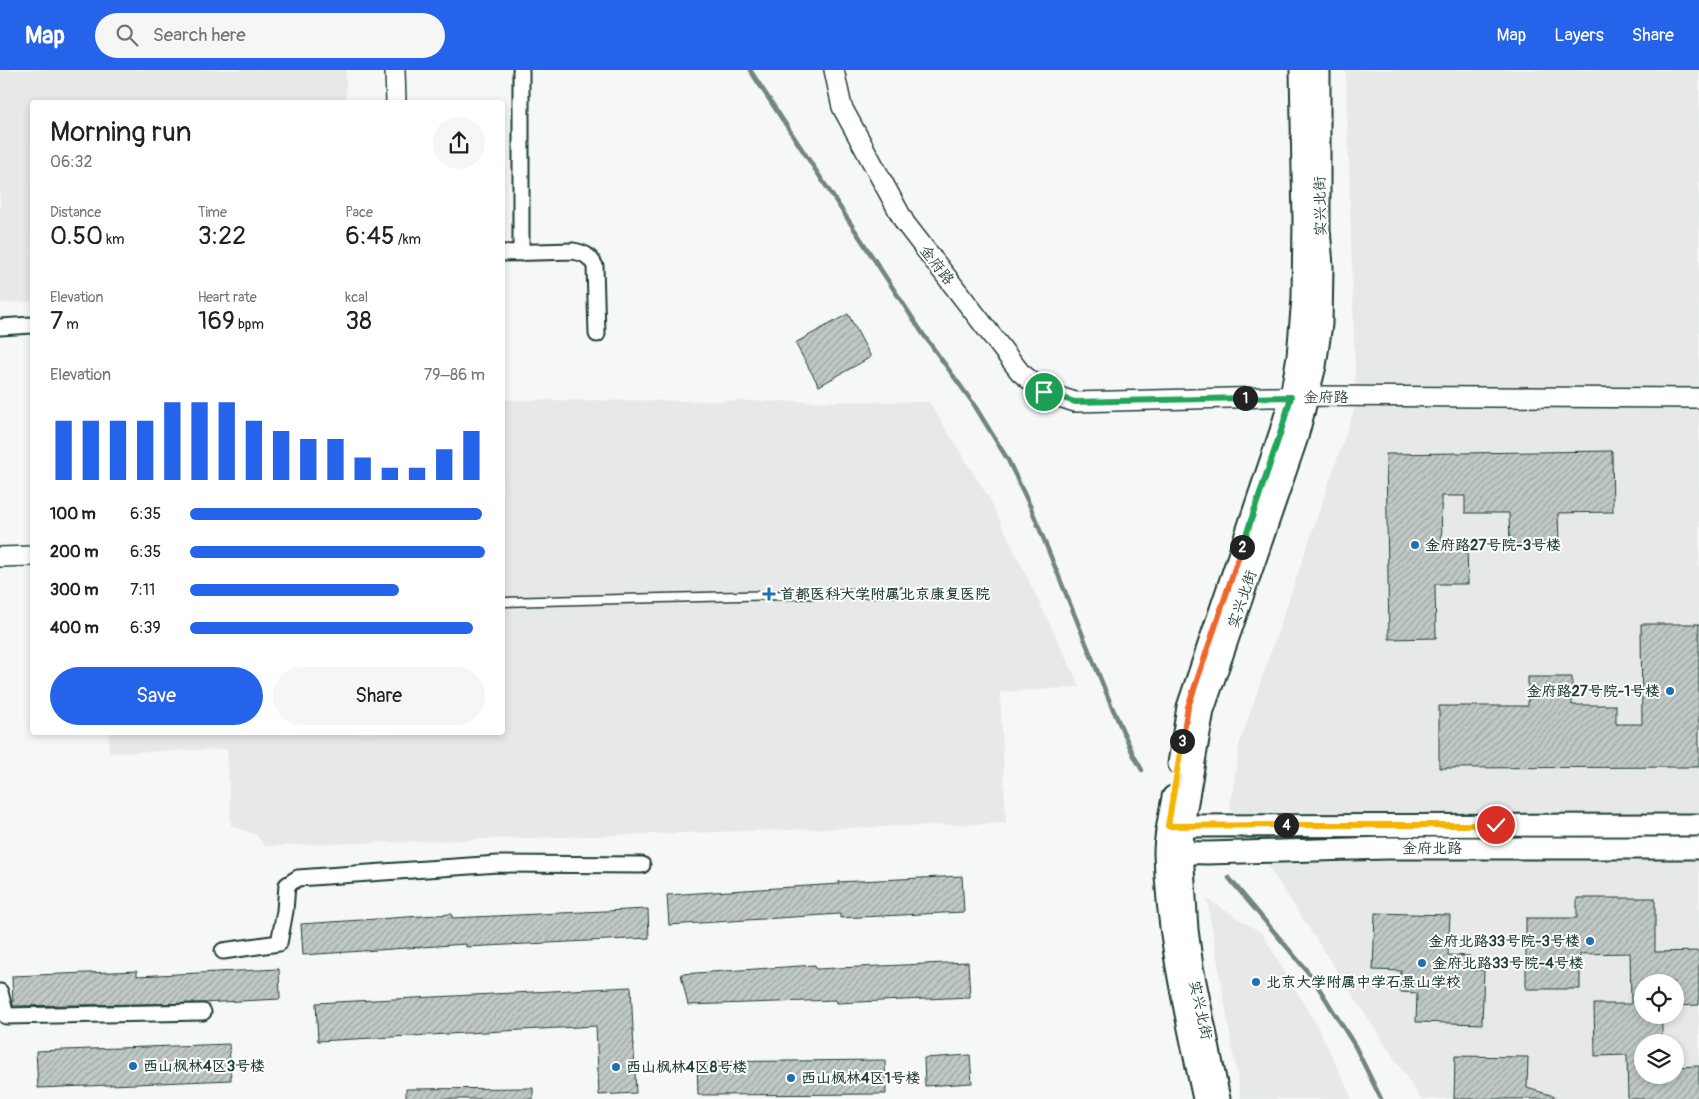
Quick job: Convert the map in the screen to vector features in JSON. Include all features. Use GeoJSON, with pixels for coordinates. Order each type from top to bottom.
{"type":"FeatureCollection","features":[{"type":"Feature","properties":{"kind":"main road","name":"实兴北街"},"geometry":{"type":"LineString","coordinates":[[1204,1099],[1177,970],[1172,930],[1176,826],[1203,710],[1297,437],[1299,397],[1298,356],[1303,298],[1304,221],[1301,70]]}},
{"type":"Feature","properties":{"kind":"main road","name":"实兴北街"},"geometry":{"type":"LineString","coordinates":[[1299,397],[1316,366],[1320,324],[1322,266],[1319,229],[1319,70]]}},
{"type":"Feature","properties":{"kind":"main road","name":"金府北路"},"geometry":{"type":"LineString","coordinates":[[1176,826],[1699,825]]}},
{"type":"Feature","properties":{"kind":"main road","name":"金府北路"},"geometry":{"type":"LineString","coordinates":[[1174,852],[1387,848],[1699,848]]}},
{"type":"Feature","properties":{"kind":"main road","name":"实兴北街"},"geometry":{"type":"LineString","coordinates":[[1174,852],[1192,967],[1220,1099]]}},
{"type":"Feature","properties":{"kind":"street"},"geometry":{"type":"LineString","coordinates":[[395,70],[396,100]]}},
{"type":"Feature","properties":{"kind":"street"},"geometry":{"type":"LineString","coordinates":[[521,70],[521,253]]}},
{"type":"Feature","properties":{"kind":"street","name":"金府路"},"geometry":{"type":"LineString","coordinates":[[834,70],[842,107],[905,223],[1020,372],[1044,392],[1075,402],[1299,397],[1699,398]]}},
{"type":"Feature","properties":{"kind":"street"},"geometry":{"type":"LineString","coordinates":[[505,253],[573,251],[584,253],[591,259],[595,266],[597,334]]}},
{"type":"Feature","properties":{"kind":"street"},"geometry":{"type":"LineString","coordinates":[[0,327],[30,326]]}},
{"type":"Feature","properties":{"kind":"street"},"geometry":{"type":"LineString","coordinates":[[0,557],[30,556]]}},
{"type":"Feature","properties":{"kind":"street"},"geometry":{"type":"LineString","coordinates":[[223,951],[278,943],[285,911],[287,885],[298,878],[498,864],[642,865]]}},
{"type":"Feature","properties":{"kind":"street"},"geometry":{"type":"LineString","coordinates":[[0,992],[6,1016],[203,1012]]}},
{"type":"Feature","properties":{"kind":"lane"},"geometry":{"type":"LineString","coordinates":[[505,602],[904,592]]}},
{"type":"Feature","properties":{"kind":"shaded area"},"geometry":{"type":"Polygon","coordinates":[[[0,70],[346,70],[346,100],[30,100],[30,302],[0,303],[0,70]]]}},
{"type":"Feature","properties":{"kind":"shaded area"},"geometry":{"type":"Polygon","coordinates":[[[1346,70],[1699,70],[1699,1099],[1421,1099],[1230,808],[1240,742],[1356,404],[1346,70]]]}},
{"type":"Feature","properties":{"kind":"shaded area","name":"首都医科大学附属北京康复医院"},"geometry":{"type":"Polygon","coordinates":[[[505,400],[929,402],[990,500],[1080,687],[1000,692],[1006,823],[265,846],[256,835],[231,825],[227,749],[109,753],[109,735],[505,735],[505,400]]]}},
{"type":"Feature","properties":{"kind":"shaded area","name":"北京大学附属中学石景山学校"},"geometry":{"type":"Polygon","coordinates":[[[1207,899],[1262,933],[1320,1031],[1352,1099],[1241,1099],[1207,899]]]}},
{"type":"Feature","properties":{"kind":"building"},"geometry":{"type":"Polygon","coordinates":[[[848,314],[871,357],[819,386],[795,343],[848,314]]]}},
{"type":"Feature","properties":{"kind":"building","name":"金府路27号院-3号楼"},"geometry":{"type":"Polygon","coordinates":[[[1612,451],[1613,512],[1558,513],[1559,543],[1510,544],[1509,513],[1465,513],[1465,496],[1441,496],[1442,547],[1467,546],[1468,584],[1435,584],[1436,638],[1389,639],[1386,454],[1612,451]]]}},
{"type":"Feature","properties":{"kind":"building","name":"金府路27号院-1号楼"},"geometry":{"type":"Polygon","coordinates":[[[1641,624],[1699,624],[1699,767],[1439,768],[1439,706],[1528,706],[1528,677],[1572,677],[1572,705],[1616,705],[1616,724],[1642,724],[1641,624]]]}},
{"type":"Feature","properties":{"kind":"building"},"geometry":{"type":"Polygon","coordinates":[[[962,876],[964,912],[840,918],[840,914],[669,925],[667,895],[839,884],[838,882],[962,876]]]}},
{"type":"Feature","properties":{"kind":"building"},"geometry":{"type":"Polygon","coordinates":[[[1577,898],[1655,898],[1655,952],[1699,951],[1699,1005],[1684,1006],[1684,974],[1634,974],[1634,1024],[1662,1024],[1662,1034],[1634,1034],[1634,1084],[1684,1084],[1684,1067],[1699,1066],[1699,1099],[1628,1099],[1627,1055],[1595,1056],[1594,1004],[1631,1004],[1630,953],[1580,954],[1580,989],[1526,989],[1526,918],[1577,918],[1577,898]]]}},
{"type":"Feature","properties":{"kind":"building"},"geometry":{"type":"Polygon","coordinates":[[[648,909],[649,938],[466,947],[466,944],[303,955],[301,924],[452,914],[452,918],[648,909]]]}},
{"type":"Feature","properties":{"kind":"building","name":"金府北路33号院-4号楼"},"geometry":{"type":"Polygon","coordinates":[[[1375,913],[1450,915],[1448,955],[1470,956],[1470,970],[1484,970],[1482,1024],[1416,1022],[1417,993],[1400,992],[1401,971],[1373,970],[1375,913]]]}},
{"type":"Feature","properties":{"kind":"building"},"geometry":{"type":"Polygon","coordinates":[[[968,962],[970,997],[837,1003],[836,1000],[688,1005],[681,974],[815,965],[816,969],[968,962]]]}},
{"type":"Feature","properties":{"kind":"building"},"geometry":{"type":"Polygon","coordinates":[[[279,969],[280,999],[202,1003],[13,1006],[12,976],[137,971],[137,976],[279,969]]]}},
{"type":"Feature","properties":{"kind":"building","name":"西山枫林4区8号楼"},"geometry":{"type":"Polygon","coordinates":[[[631,987],[636,1093],[599,1095],[596,1026],[318,1041],[316,1003],[631,987]]]}},
{"type":"Feature","properties":{"kind":"building","name":"西山枫林4区3号楼"},"geometry":{"type":"Polygon","coordinates":[[[229,1044],[231,1080],[38,1088],[36,1051],[229,1044]]]}},
{"type":"Feature","properties":{"kind":"building"},"geometry":{"type":"Polygon","coordinates":[[[970,1055],[972,1083],[925,1086],[924,1058],[970,1055]]]}},
{"type":"Feature","properties":{"kind":"building"},"geometry":{"type":"Polygon","coordinates":[[[1455,1056],[1528,1057],[1527,1088],[1554,1096],[1554,1099],[1454,1099],[1455,1056]]]}},
{"type":"Feature","properties":{"kind":"building","name":"西山枫林4区1号楼"},"geometry":{"type":"Polygon","coordinates":[[[885,1060],[886,1094],[698,1095],[697,1062],[885,1060]]]}},
{"type":"Feature","properties":{"kind":"building"},"geometry":{"type":"Polygon","coordinates":[[[533,1088],[533,1099],[406,1099],[406,1089],[533,1088]]]}},
{"type":"Feature","properties":{"kind":"waterway"},"geometry":{"type":"LineString","coordinates":[[750,70],[923,334],[973,403],[1008,460],[1031,508],[1112,707],[1142,770]]}},
{"type":"Feature","properties":{"kind":"waterway"},"geometry":{"type":"LineString","coordinates":[[1229,878],[1312,977],[1355,1046],[1381,1099]]}},
{"type":"Feature","properties":{"kind":"place","name":"金府路27号院-3号楼"},"geometry":{"type":"Point","coordinates":[1415,545]}},
{"type":"Feature","properties":{"kind":"place","name":"首都医科大学附属北京康复医院"},"geometry":{"type":"Point","coordinates":[769,594]}},
{"type":"Feature","properties":{"kind":"place","name":"金府路27号院-1号楼"},"geometry":{"type":"Point","coordinates":[1670,691]}},
{"type":"Feature","properties":{"kind":"place","name":"金府北路33号院-3号楼"},"geometry":{"type":"Point","coordinates":[1590,941]}},
{"type":"Feature","properties":{"kind":"place","name":"金府北路33号院-4号楼"},"geometry":{"type":"Point","coordinates":[1422,963]}},
{"type":"Feature","properties":{"kind":"place","name":"北京大学附属中学石景山学校"},"geometry":{"type":"Point","coordinates":[1256,982]}},
{"type":"Feature","properties":{"kind":"place","name":"西山枫林4区3号楼"},"geometry":{"type":"Point","coordinates":[133,1066]}},
{"type":"Feature","properties":{"kind":"place","name":"西山枫林4区8号楼"},"geometry":{"type":"Point","coordinates":[616,1067]}},
{"type":"Feature","properties":{"kind":"place","name":"西山枫林4区1号楼"},"geometry":{"type":"Point","coordinates":[791,1078]}},
{"type":"Feature","properties":{"kind":"route"},"geometry":{"type":"LineString","coordinates":[[1044,392],[1075,402],[1291,397],[1188,707],[1168,826],[1496,825]]}}]}
